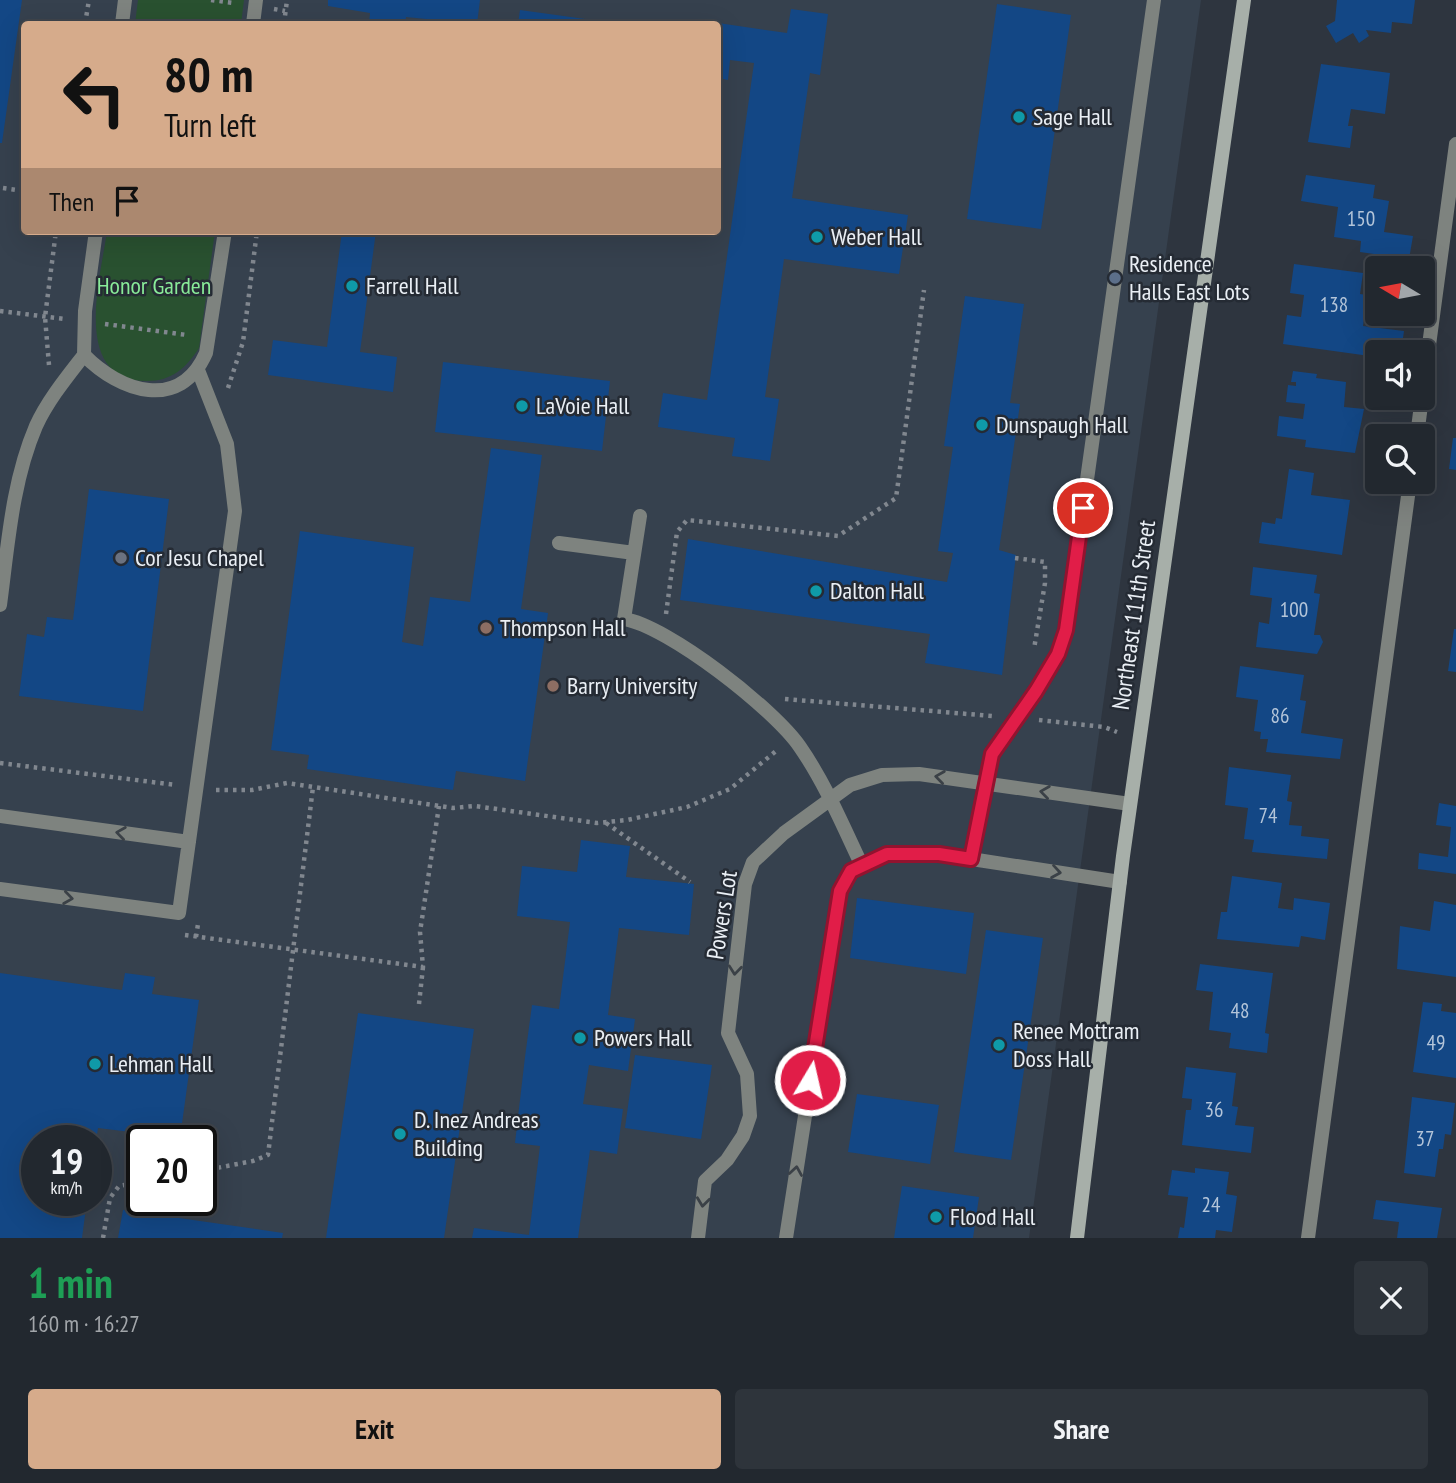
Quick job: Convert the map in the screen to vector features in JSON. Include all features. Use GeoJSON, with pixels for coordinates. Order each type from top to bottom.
{"type":"FeatureCollection","features":[{"type":"Feature","properties":{"kind":"street","name":"Northeast 111th Street"},"geometry":{"type":"LineString","coordinates":[[1077,1238],[1130,804],[1244,0]]}},
{"type":"Feature","properties":{"kind":"lane"},"geometry":{"type":"LineString","coordinates":[[122,21],[125,0]]}},
{"type":"Feature","properties":{"kind":"lane"},"geometry":{"type":"LineString","coordinates":[[253,21],[256,0]]}},
{"type":"Feature","properties":{"kind":"lane"},"geometry":{"type":"LineString","coordinates":[[971,859],[992,754],[1058,654],[1066,630],[1154,0]]}},
{"type":"Feature","properties":{"kind":"lane"},"geometry":{"type":"LineString","coordinates":[[1430,340],[1456,144]]}},
{"type":"Feature","properties":{"kind":"lane"},"geometry":{"type":"LineString","coordinates":[[0,605],[15,495],[24,460],[37,425],[85,355],[85,321],[96,235]]}},
{"type":"Feature","properties":{"kind":"lane"},"geometry":{"type":"LineString","coordinates":[[85,355],[116,383],[136,388],[162,389],[183,384],[198,370],[210,338],[224,235]]}},
{"type":"Feature","properties":{"kind":"lane"},"geometry":{"type":"LineString","coordinates":[[0,889],[179,913],[235,512],[227,444],[198,370]]}},
{"type":"Feature","properties":{"kind":"lane"},"geometry":{"type":"LineString","coordinates":[[1308,1238],[1408,494]]}},
{"type":"Feature","properties":{"kind":"lane"},"geometry":{"type":"LineString","coordinates":[[640,516],[624,619],[642,622],[663,636],[749,697],[791,737],[830,800],[862,866]]}},
{"type":"Feature","properties":{"kind":"lane"},"geometry":{"type":"LineString","coordinates":[[559,543],[634,553]]}},
{"type":"Feature","properties":{"kind":"lane","name":"Powers Lot"},"geometry":{"type":"LineString","coordinates":[[698,1238],[705,1181],[727,1160],[743,1136],[750,1116],[747,1074],[728,1033],[745,884],[753,862],[785,833],[850,785],[882,775],[919,774],[1130,804]]}},
{"type":"Feature","properties":{"kind":"lane"},"geometry":{"type":"LineString","coordinates":[[0,816],[189,842]]}},
{"type":"Feature","properties":{"kind":"lane"},"geometry":{"type":"LineString","coordinates":[[786,1238],[840,891],[851,871],[887,854],[939,854],[1120,881]]}},
{"type":"Feature","properties":{"kind":"path"},"geometry":{"type":"LineString","coordinates":[[86,21],[89,0]]}},
{"type":"Feature","properties":{"kind":"path"},"geometry":{"type":"LineString","coordinates":[[284,21],[287,0]]}},
{"type":"Feature","properties":{"kind":"path"},"geometry":{"type":"LineString","coordinates":[[3,188],[21,191]]}},
{"type":"Feature","properties":{"kind":"path"},"geometry":{"type":"LineString","coordinates":[[45,373],[50,363],[44,336],[45,317],[56,235]]}},
{"type":"Feature","properties":{"kind":"path"},"geometry":{"type":"LineString","coordinates":[[663,636],[677,532],[687,520],[838,536],[896,498],[924,290]]}},
{"type":"Feature","properties":{"kind":"path"},"geometry":{"type":"LineString","coordinates":[[0,311],[243,342]]}},
{"type":"Feature","properties":{"kind":"path"},"geometry":{"type":"LineString","coordinates":[[1015,558],[1045,562],[1045,583],[1030,659]]}},
{"type":"Feature","properties":{"kind":"path"},"geometry":{"type":"LineString","coordinates":[[749,697],[1017,718],[1104,727],[1117,732]]}},
{"type":"Feature","properties":{"kind":"path"},"geometry":{"type":"LineString","coordinates":[[0,764],[233,792],[287,783],[439,806],[475,806],[605,822],[687,807],[730,789],[758,768],[791,737]]}},
{"type":"Feature","properties":{"kind":"path"},"geometry":{"type":"LineString","coordinates":[[217,1168],[253,1161],[268,1155],[313,787]]}},
{"type":"Feature","properties":{"kind":"path"},"geometry":{"type":"LineString","coordinates":[[419,1004],[423,967],[420,932],[439,806]]}},
{"type":"Feature","properties":{"kind":"path"},"geometry":{"type":"LineString","coordinates":[[605,822],[690,882]]}},
{"type":"Feature","properties":{"kind":"path"},"geometry":{"type":"LineString","coordinates":[[183,935],[423,967]]}},
{"type":"Feature","properties":{"kind":"path"},"geometry":{"type":"LineString","coordinates":[[103,1238],[110,1198],[119,1186],[126,1185]]}},
{"type":"Feature","properties":{"kind":"shaded area","name":"Barry University"},"geometry":{"type":"Polygon","coordinates":[[[0,0],[1201,0],[1029,1238],[0,1238],[0,0]]]}},
{"type":"Feature","properties":{"kind":"green space"},"geometry":{"type":"Polygon","coordinates":[[[138,0],[244,0],[241,21],[135,21],[138,0]]]}},
{"type":"Feature","properties":{"kind":"green space","name":"Honor Garden"},"geometry":{"type":"Polygon","coordinates":[[[106,235],[214,235],[199,348],[178,372],[164,379],[147,381],[123,376],[107,364],[99,346],[96,323],[106,235]]]}},
{"type":"Feature","properties":{"kind":"building"},"geometry":{"type":"Polygon","coordinates":[[[0,0],[22,0],[2,143],[0,143],[0,0]]]}},
{"type":"Feature","properties":{"kind":"building"},"geometry":{"type":"Polygon","coordinates":[[[328,0],[480,0],[477,21],[406,17],[405,21],[369,21],[370,13],[328,6],[328,0]]]}},
{"type":"Feature","properties":{"kind":"building"},"geometry":{"type":"Polygon","coordinates":[[[1337,0],[1415,0],[1412,24],[1392,22],[1391,33],[1366,30],[1369,36],[1359,43],[1353,33],[1336,43],[1326,26],[1335,21],[1337,0]]]}},
{"type":"Feature","properties":{"kind":"building","name":"Sage Hall"},"geometry":{"type":"Polygon","coordinates":[[[997,4],[1071,15],[1041,229],[967,219],[997,4]]]}},
{"type":"Feature","properties":{"kind":"building","name":"Weber Hall"},"geometry":{"type":"Polygon","coordinates":[[[791,9],[828,14],[820,75],[810,73],[792,198],[908,215],[899,274],[784,259],[765,397],[779,399],[770,461],[732,456],[735,438],[658,427],[663,393],[707,400],[754,63],[730,60],[728,80],[721,79],[721,23],[787,33],[791,9]]]}},
{"type":"Feature","properties":{"kind":"building"},"geometry":{"type":"Polygon","coordinates":[[[520,10],[600,21],[518,21],[520,10]]]}},
{"type":"Feature","properties":{"kind":"building"},"geometry":{"type":"Polygon","coordinates":[[[1321,64],[1390,73],[1385,114],[1351,109],[1348,126],[1353,126],[1350,148],[1308,142],[1321,64]]]}},
{"type":"Feature","properties":{"kind":"building"},"geometry":{"type":"Polygon","coordinates":[[[1306,175],[1375,185],[1373,198],[1389,201],[1384,232],[1413,236],[1410,256],[1360,252],[1361,241],[1334,237],[1338,207],[1301,201],[1306,175]]]}},
{"type":"Feature","properties":{"kind":"building","name":"Farrell Hall"},"geometry":{"type":"Polygon","coordinates":[[[341,235],[375,235],[360,352],[397,357],[393,392],[268,375],[273,340],[327,347],[341,235]]]}},
{"type":"Feature","properties":{"kind":"building"},"geometry":{"type":"Polygon","coordinates":[[[1294,264],[1363,273],[1360,294],[1365,295],[1363,326],[1404,331],[1403,340],[1365,340],[1365,355],[1283,344],[1287,315],[1301,317],[1304,295],[1290,293],[1294,264]]]}},
{"type":"Feature","properties":{"kind":"building"},"geometry":{"type":"Polygon","coordinates":[[[965,296],[1024,304],[1010,403],[1020,404],[999,550],[1016,555],[1002,675],[925,663],[930,634],[680,600],[688,539],[947,582],[953,553],[938,551],[953,447],[944,446],[965,296]]]}},
{"type":"Feature","properties":{"kind":"building","name":"LaVoie Hall"},"geometry":{"type":"Polygon","coordinates":[[[443,362],[610,381],[602,451],[435,432],[443,362]]]}},
{"type":"Feature","properties":{"kind":"building"},"geometry":{"type":"Polygon","coordinates":[[[1293,371],[1317,374],[1316,378],[1346,382],[1344,407],[1364,409],[1355,453],[1305,447],[1306,440],[1277,436],[1279,416],[1303,419],[1305,404],[1286,402],[1288,385],[1296,386],[1296,382],[1291,382],[1293,371]]]}},
{"type":"Feature","properties":{"kind":"building"},"geometry":{"type":"Polygon","coordinates":[[[1453,438],[1456,438],[1456,470],[1449,469],[1453,438]]]}},
{"type":"Feature","properties":{"kind":"building","name":"Thompson Hall"},"geometry":{"type":"Polygon","coordinates":[[[491,448],[542,455],[521,609],[548,613],[525,781],[456,771],[453,790],[307,769],[309,755],[271,750],[300,531],[414,547],[402,642],[423,646],[430,597],[470,602],[491,448]]]}},
{"type":"Feature","properties":{"kind":"building"},"geometry":{"type":"Polygon","coordinates":[[[1289,469],[1314,473],[1311,495],[1350,500],[1342,555],[1259,543],[1262,522],[1275,524],[1276,518],[1282,519],[1289,469]]]}},
{"type":"Feature","properties":{"kind":"building","name":"Cor Jesu Chapel"},"geometry":{"type":"Polygon","coordinates":[[[89,489],[169,499],[143,711],[19,696],[27,634],[44,637],[47,617],[73,620],[89,489]]]}},
{"type":"Feature","properties":{"kind":"building"},"geometry":{"type":"Polygon","coordinates":[[[1253,567],[1317,575],[1314,593],[1320,594],[1314,635],[1320,635],[1323,642],[1317,654],[1256,647],[1259,622],[1269,624],[1272,598],[1250,595],[1253,567]]]}},
{"type":"Feature","properties":{"kind":"building"},"geometry":{"type":"Polygon","coordinates":[[[1456,629],[1456,672],[1448,671],[1456,629]]]}},
{"type":"Feature","properties":{"kind":"building"},"geometry":{"type":"Polygon","coordinates":[[[1240,666],[1304,675],[1300,700],[1306,701],[1301,733],[1343,739],[1340,759],[1266,752],[1268,739],[1260,739],[1261,732],[1254,731],[1258,700],[1236,697],[1240,666]]]}},
{"type":"Feature","properties":{"kind":"building"},"geometry":{"type":"Polygon","coordinates":[[[1229,767],[1291,775],[1287,801],[1292,802],[1289,825],[1302,826],[1301,836],[1329,839],[1327,859],[1252,852],[1254,840],[1244,839],[1248,808],[1225,805],[1229,767]]]}},
{"type":"Feature","properties":{"kind":"building"},"geometry":{"type":"Polygon","coordinates":[[[1439,803],[1456,806],[1456,874],[1418,869],[1419,853],[1448,857],[1451,827],[1436,825],[1439,803]]]}},
{"type":"Feature","properties":{"kind":"building","name":"Powers Hall"},"geometry":{"type":"Polygon","coordinates":[[[581,840],[630,846],[626,877],[694,884],[689,935],[619,928],[608,1015],[635,1019],[628,1071],[589,1065],[583,1104],[623,1109],[617,1154],[590,1150],[578,1238],[472,1238],[474,1228],[529,1235],[540,1146],[515,1143],[525,1057],[532,1005],[559,1009],[570,922],[517,916],[522,866],[577,872],[581,840]]]}},
{"type":"Feature","properties":{"kind":"building"},"geometry":{"type":"Polygon","coordinates":[[[1232,876],[1282,883],[1278,908],[1293,910],[1294,898],[1330,903],[1325,940],[1301,936],[1299,947],[1217,939],[1221,912],[1227,912],[1232,876]]]}},
{"type":"Feature","properties":{"kind":"building"},"geometry":{"type":"Polygon","coordinates":[[[857,898],[974,913],[966,974],[850,958],[857,898]]]}},
{"type":"Feature","properties":{"kind":"building"},"geometry":{"type":"Polygon","coordinates":[[[1434,901],[1456,905],[1456,977],[1397,969],[1400,926],[1430,931],[1434,901]]]}},
{"type":"Feature","properties":{"kind":"building","name":"Renee Mottram Doss Hall"},"geometry":{"type":"Polygon","coordinates":[[[986,930],[1043,938],[1011,1160],[954,1152],[986,930]]]}},
{"type":"Feature","properties":{"kind":"building"},"geometry":{"type":"Polygon","coordinates":[[[1200,964],[1273,973],[1265,1033],[1269,1034],[1267,1053],[1229,1048],[1231,1033],[1209,1030],[1213,992],[1196,990],[1200,964]]]}},
{"type":"Feature","properties":{"kind":"building","name":"Lehman Hall"},"geometry":{"type":"Polygon","coordinates":[[[0,973],[122,990],[125,973],[155,977],[152,994],[199,1000],[182,1125],[126,1125],[126,1131],[112,1130],[112,1125],[21,1125],[21,1216],[85,1216],[82,1238],[0,1238],[0,973]]]}},
{"type":"Feature","properties":{"kind":"building"},"geometry":{"type":"Polygon","coordinates":[[[1423,1002],[1442,1004],[1441,1011],[1456,1013],[1456,1078],[1413,1072],[1423,1002]]]}},
{"type":"Feature","properties":{"kind":"building","name":"D. Inez Andreas Building"},"geometry":{"type":"Polygon","coordinates":[[[358,1013],[474,1029],[444,1238],[326,1238],[358,1013]]]}},
{"type":"Feature","properties":{"kind":"building"},"geometry":{"type":"Polygon","coordinates":[[[635,1055],[712,1065],[701,1139],[625,1128],[635,1055]]]}},
{"type":"Feature","properties":{"kind":"building"},"geometry":{"type":"Polygon","coordinates":[[[1186,1067],[1236,1073],[1232,1106],[1238,1107],[1235,1125],[1254,1127],[1251,1153],[1182,1145],[1186,1110],[1191,1110],[1192,1099],[1182,1098],[1186,1067]]]}},
{"type":"Feature","properties":{"kind":"building"},"geometry":{"type":"Polygon","coordinates":[[[857,1094],[939,1105],[930,1164],[848,1152],[857,1094]]]}},
{"type":"Feature","properties":{"kind":"building"},"geometry":{"type":"Polygon","coordinates":[[[1412,1097],[1455,1103],[1451,1135],[1445,1134],[1443,1149],[1439,1149],[1435,1177],[1404,1173],[1412,1097]]]}},
{"type":"Feature","properties":{"kind":"building"},"geometry":{"type":"Polygon","coordinates":[[[1195,1168],[1229,1172],[1226,1194],[1237,1196],[1232,1232],[1216,1230],[1215,1238],[1178,1238],[1180,1227],[1184,1228],[1188,1197],[1168,1195],[1172,1170],[1195,1173],[1195,1168]]]}},
{"type":"Feature","properties":{"kind":"building","name":"Flood Hall"},"geometry":{"type":"Polygon","coordinates":[[[902,1186],[979,1197],[973,1238],[894,1238],[902,1186]]]}},
{"type":"Feature","properties":{"kind":"building"},"geometry":{"type":"Polygon","coordinates":[[[1376,1200],[1442,1208],[1437,1238],[1397,1238],[1399,1222],[1373,1219],[1376,1200]]]}},
{"type":"Feature","properties":{"kind":"building"},"geometry":{"type":"Polygon","coordinates":[[[123,1210],[126,1210],[126,1216],[165,1216],[283,1233],[282,1238],[118,1238],[123,1210]]]}},
{"type":"Feature","properties":{"kind":"place","name":"Sage Hall"},"geometry":{"type":"Point","coordinates":[1019,117]}},
{"type":"Feature","properties":{"kind":"place","name":"Weber Hall"},"geometry":{"type":"Point","coordinates":[817,237]}},
{"type":"Feature","properties":{"kind":"place","name":"Residence Halls East Lots"},"geometry":{"type":"Point","coordinates":[1115,278]}},
{"type":"Feature","properties":{"kind":"place","name":"Farrell Hall"},"geometry":{"type":"Point","coordinates":[352,286]}},
{"type":"Feature","properties":{"kind":"place","name":"LaVoie Hall"},"geometry":{"type":"Point","coordinates":[522,406]}},
{"type":"Feature","properties":{"kind":"place","name":"Dunspaugh Hall"},"geometry":{"type":"Point","coordinates":[982,425]}},
{"type":"Feature","properties":{"kind":"place","name":"Cor Jesu Chapel"},"geometry":{"type":"Point","coordinates":[121,558]}},
{"type":"Feature","properties":{"kind":"place","name":"Dalton Hall"},"geometry":{"type":"Point","coordinates":[816,591]}},
{"type":"Feature","properties":{"kind":"place","name":"Thompson Hall"},"geometry":{"type":"Point","coordinates":[486,628]}},
{"type":"Feature","properties":{"kind":"place","name":"Barry University"},"geometry":{"type":"Point","coordinates":[553,686]}},
{"type":"Feature","properties":{"kind":"place","name":"Powers Hall"},"geometry":{"type":"Point","coordinates":[580,1038]}},
{"type":"Feature","properties":{"kind":"place","name":"Renee Mottram Doss Hall"},"geometry":{"type":"Point","coordinates":[999,1045]}},
{"type":"Feature","properties":{"kind":"place","name":"Lehman Hall"},"geometry":{"type":"Point","coordinates":[95,1064]}},
{"type":"Feature","properties":{"kind":"place","name":"D. Inez Andreas Building"},"geometry":{"type":"Point","coordinates":[400,1134]}},
{"type":"Feature","properties":{"kind":"place","name":"Flood Hall"},"geometry":{"type":"Point","coordinates":[936,1217]}},
{"type":"Feature","properties":{"kind":"route"},"geometry":{"type":"LineString","coordinates":[[810,1080],[840,891],[851,871],[887,854],[939,854],[971,859],[992,754],[1036,691],[1058,654],[1066,630],[1083,508]]}}]}
